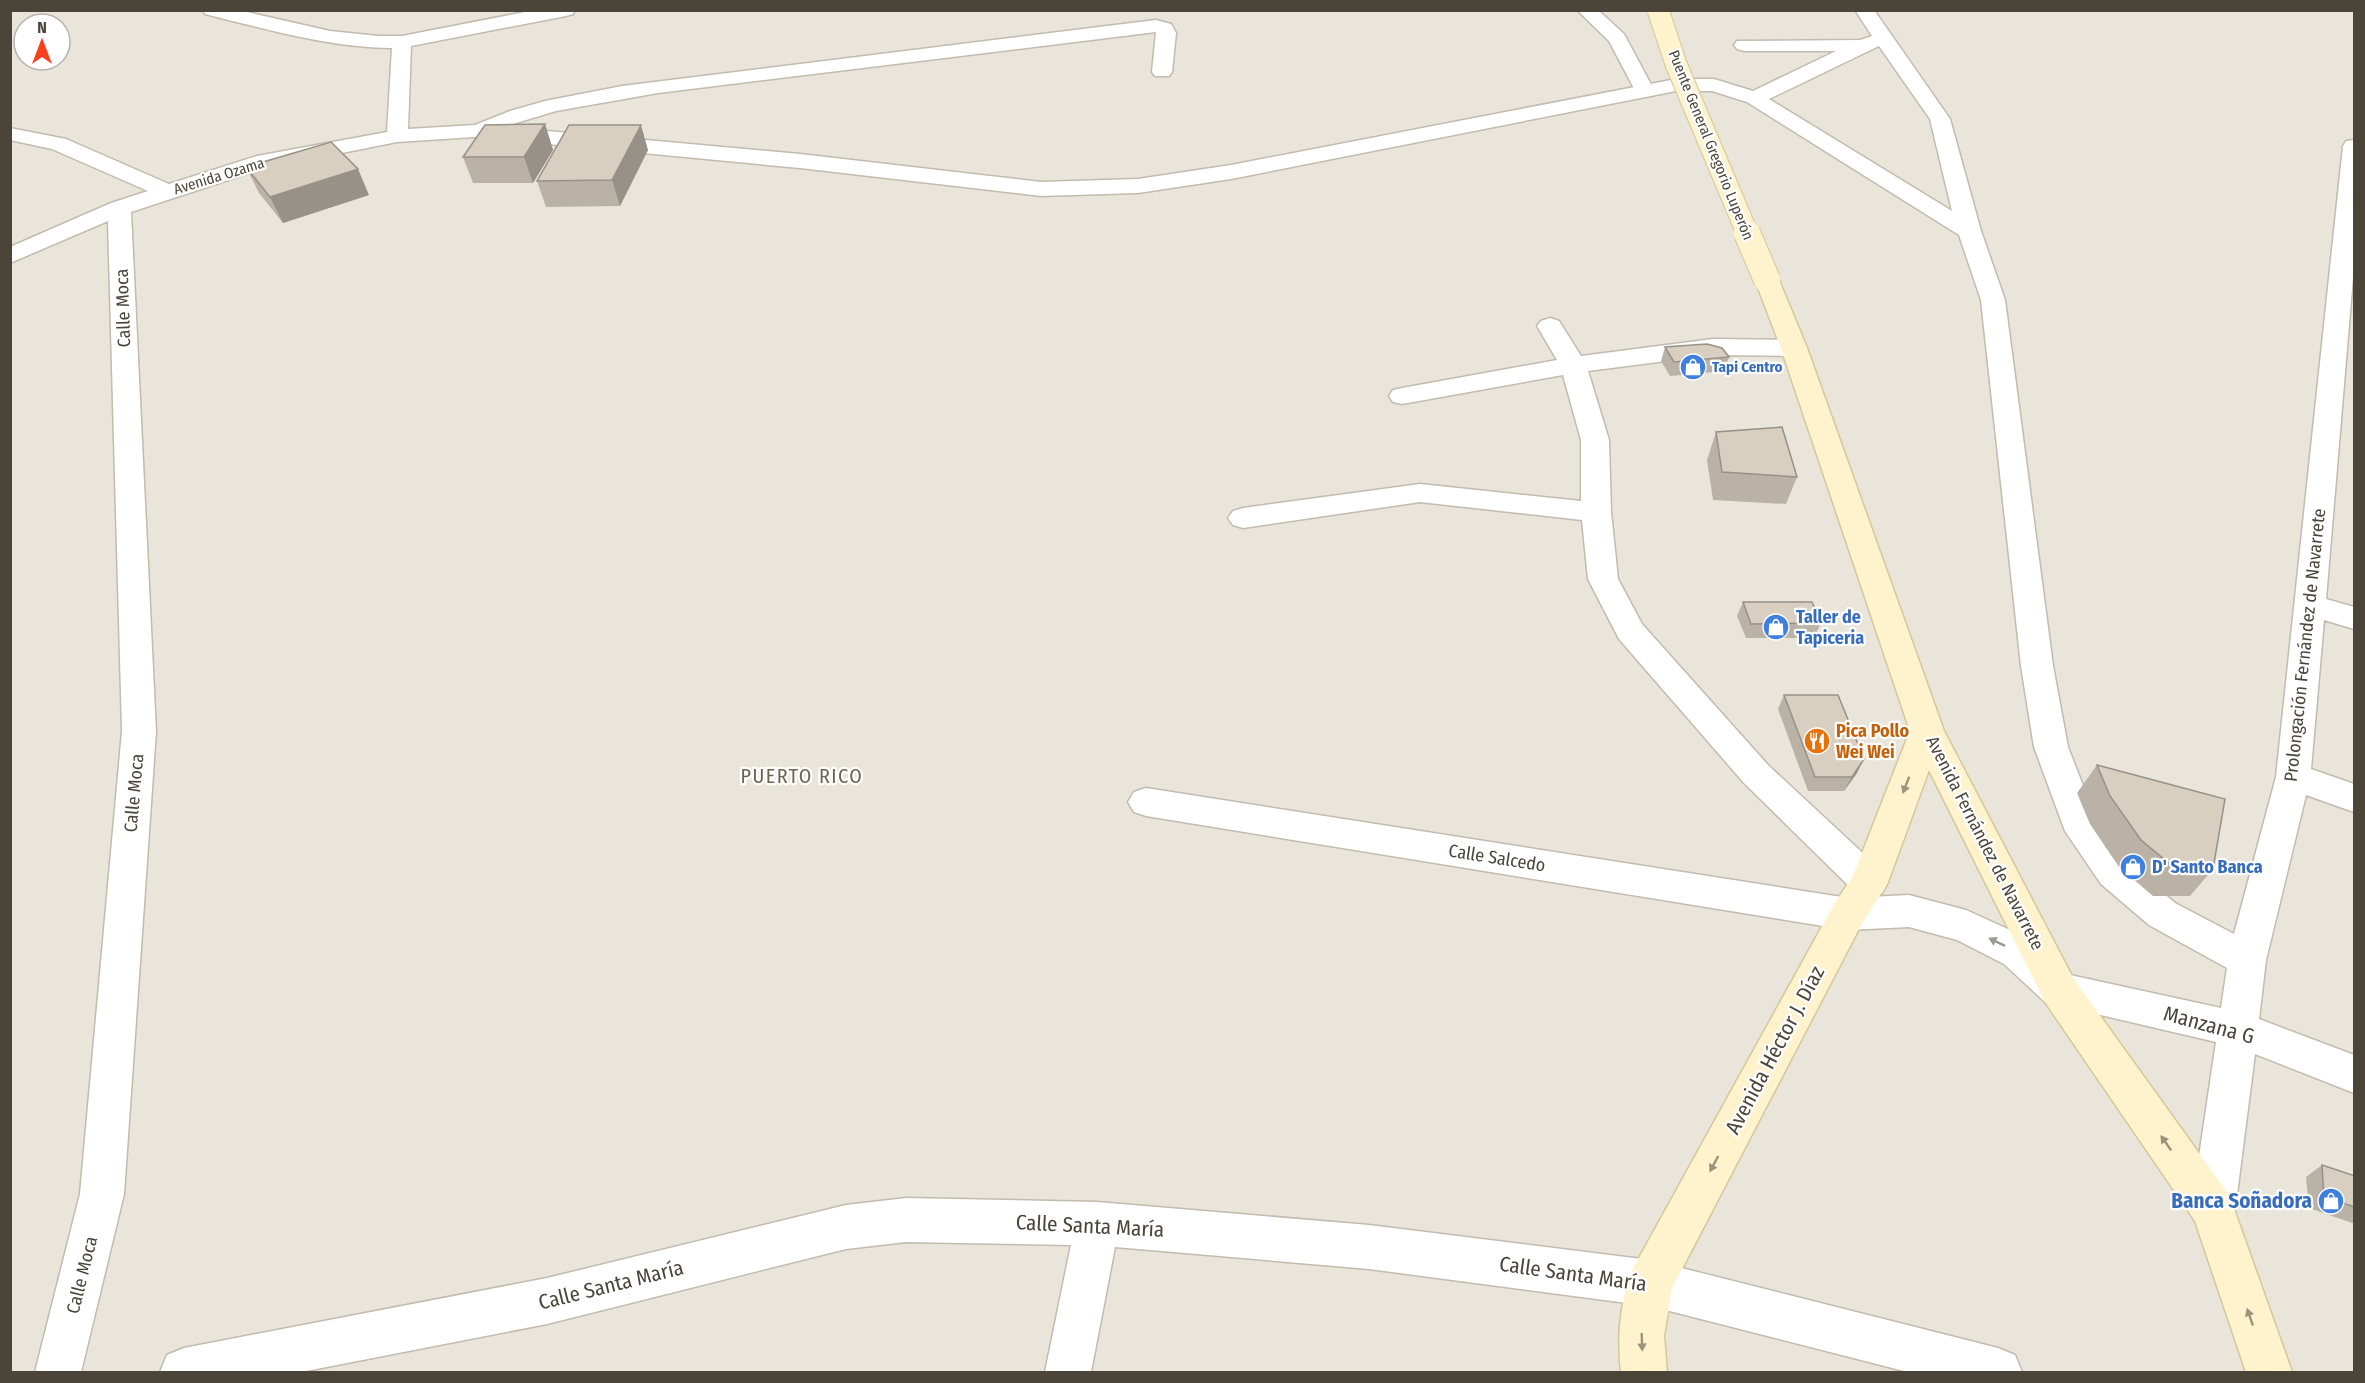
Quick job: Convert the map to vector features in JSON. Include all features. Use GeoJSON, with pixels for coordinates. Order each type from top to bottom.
{"type":"FeatureCollection","features":[{"type":"Feature","properties":{"kind":"street"},"geometry":{"type":"LineString","coordinates":[[212,10],[348,41],[402,42],[566,10]]}},
{"type":"Feature","properties":{"kind":"street"},"geometry":{"type":"LineString","coordinates":[[1586,10],[1617,38],[1644,90]]}},
{"type":"Feature","properties":{"kind":"street","name":"Puente General Gregorio Luperón"},"geometry":{"type":"LineString","coordinates":[[1658,10],[1676,64],[1767,279]]}},
{"type":"Feature","properties":{"kind":"street"},"geometry":{"type":"LineString","coordinates":[[1864,10],[1874,42],[1940,119],[1968,231],[1993,300],[2037,666],[2051,747],[2067,793],[2083,831],[2114,873],[2162,914],[2247,960]]}},
{"type":"Feature","properties":{"kind":"street"},"geometry":{"type":"LineString","coordinates":[[474,131],[552,104],[983,44],[1155,26],[1164,28],[1166,33],[1162,72]]}},
{"type":"Feature","properties":{"kind":"street"},"geometry":{"type":"LineString","coordinates":[[397,136],[402,42]]}},
{"type":"Feature","properties":{"kind":"street"},"geometry":{"type":"LineString","coordinates":[[1754,98],[1874,42]]}},
{"type":"Feature","properties":{"kind":"street"},"geometry":{"type":"LineString","coordinates":[[1744,45],[1874,42]]}},
{"type":"Feature","properties":{"kind":"street"},"geometry":{"type":"LineString","coordinates":[[474,131],[765,157],[1052,189],[1138,186],[1231,172],[1644,90],[1676,85],[1714,85],[1754,98],[1968,231]]}},
{"type":"Feature","properties":{"kind":"street","name":"Avenida Ozama"},"geometry":{"type":"LineString","coordinates":[[10,256],[119,208],[257,163],[397,136],[474,131]]}},
{"type":"Feature","properties":{"kind":"street"},"geometry":{"type":"LineString","coordinates":[[10,134],[58,144],[168,192]]}},
{"type":"Feature","properties":{"kind":"street","name":"Prolongación Fernández de Navarrete"},"geometry":{"type":"LineString","coordinates":[[2213,1210],[2247,960],[2293,777],[2309,605],[2340,441],[2355,146]]}},
{"type":"Feature","properties":{"kind":"street","name":"Calle Moca"},"geometry":{"type":"LineString","coordinates":[[58,1372],[102,1194],[139,731],[119,208]]}},
{"type":"Feature","properties":{"kind":"street","name":"Avenida Fernández de Navarrete"},"geometry":{"type":"LineString","coordinates":[[1767,279],[1794,348],[1927,730],[2059,990],[2213,1210],[2269,1372]]}},
{"type":"Feature","properties":{"kind":"street"},"geometry":{"type":"LineString","coordinates":[[1550,326],[1573,365],[1594,440],[1596,512],[1603,579],[1630,632],[1756,774],[1859,898]]}},
{"type":"Feature","properties":{"kind":"street"},"geometry":{"type":"LineString","coordinates":[[1402,396],[1573,365],[1713,347],[1794,348]]}},
{"type":"Feature","properties":{"kind":"street"},"geometry":{"type":"LineString","coordinates":[[1243,518],[1420,493],[1596,512]]}},
{"type":"Feature","properties":{"kind":"street"},"geometry":{"type":"LineString","coordinates":[[2309,605],[2355,618]]}},
{"type":"Feature","properties":{"kind":"street","name":"Avenida Héctor J. Díaz"},"geometry":{"type":"LineString","coordinates":[[1644,1372],[1641,1336],[1650,1283],[1859,898],[1927,730]]}},
{"type":"Feature","properties":{"kind":"street"},"geometry":{"type":"LineString","coordinates":[[2293,777],[2355,798]]}},
{"type":"Feature","properties":{"kind":"street","name":"Calle Salcedo"},"geometry":{"type":"LineString","coordinates":[[1146,802],[1859,898],[1966,926],[2018,952],[2059,990]]}},
{"type":"Feature","properties":{"kind":"street","name":"Manzana G"},"geometry":{"type":"LineString","coordinates":[[2059,990],[2237,1029],[2355,1074]]}},
{"type":"Feature","properties":{"kind":"street","name":"Calle Santa María"},"geometry":{"type":"LineString","coordinates":[[184,1372],[547,1301],[846,1227],[906,1220],[1097,1224],[1369,1246],[1650,1283],[1998,1372]]}},
{"type":"Feature","properties":{"kind":"street"},"geometry":{"type":"LineString","coordinates":[[1068,1372],[1097,1224]]}},
{"type":"Feature","properties":{"kind":"shaded area"},"geometry":{"type":"Polygon","coordinates":[[[10,11],[2354,11],[2354,1372],[11,1372],[10,11]]]}},
{"type":"Feature","properties":{"kind":"building"},"geometry":{"type":"Polygon","coordinates":[[[545,124],[524,157],[463,157],[485,125],[545,124]]]}},
{"type":"Feature","properties":{"kind":"building"},"geometry":{"type":"Polygon","coordinates":[[[569,125],[641,125],[612,180],[537,181],[569,125]]]}},
{"type":"Feature","properties":{"kind":"building"},"geometry":{"type":"Polygon","coordinates":[[[331,142],[358,169],[270,197],[246,167],[331,142]]]}},
{"type":"Feature","properties":{"kind":"building"},"geometry":{"type":"Polygon","coordinates":[[[1707,344],[1722,348],[1729,357],[1674,362],[1665,347],[1707,344]]]}},
{"type":"Feature","properties":{"kind":"building"},"geometry":{"type":"Polygon","coordinates":[[[1782,427],[1797,477],[1722,472],[1716,432],[1782,427]]]}},
{"type":"Feature","properties":{"kind":"building"},"geometry":{"type":"Polygon","coordinates":[[[1743,602],[1812,602],[1821,623],[1751,624],[1743,602]]]}},
{"type":"Feature","properties":{"kind":"building","name":"Pica Pollo Wei Wei"},"geometry":{"type":"Polygon","coordinates":[[[1784,695],[1838,695],[1864,759],[1852,777],[1815,777],[1784,695]]]}},
{"type":"Feature","properties":{"kind":"building"},"geometry":{"type":"Polygon","coordinates":[[[2097,765],[2225,799],[2213,869],[2176,869],[2141,840],[2110,796],[2097,765]]]}},
{"type":"Feature","properties":{"kind":"building"},"geometry":{"type":"Polygon","coordinates":[[[2322,1165],[2355,1176],[2355,1207],[2324,1197],[2322,1165]]]}},
{"type":"Feature","properties":{"kind":"place","name":"Tapi Centro"},"geometry":{"type":"Point","coordinates":[1693,367]}},
{"type":"Feature","properties":{"kind":"place","name":"Taller de Tapiceria"},"geometry":{"type":"Point","coordinates":[1776,627]}},
{"type":"Feature","properties":{"kind":"place","name":"Pica Pollo Wei Wei"},"geometry":{"type":"Point","coordinates":[1817,741]}},
{"type":"Feature","properties":{"kind":"place","name":"D' Santo Banca"},"geometry":{"type":"Point","coordinates":[2133,867]}},
{"type":"Feature","properties":{"kind":"place","name":"Banca Soñadora"},"geometry":{"type":"Point","coordinates":[2331,1201]}},
{"type":"Feature","properties":{"kind":"district","name":"PUERTO RICO"},"geometry":{"type":"Point","coordinates":[802,776]}}]}
